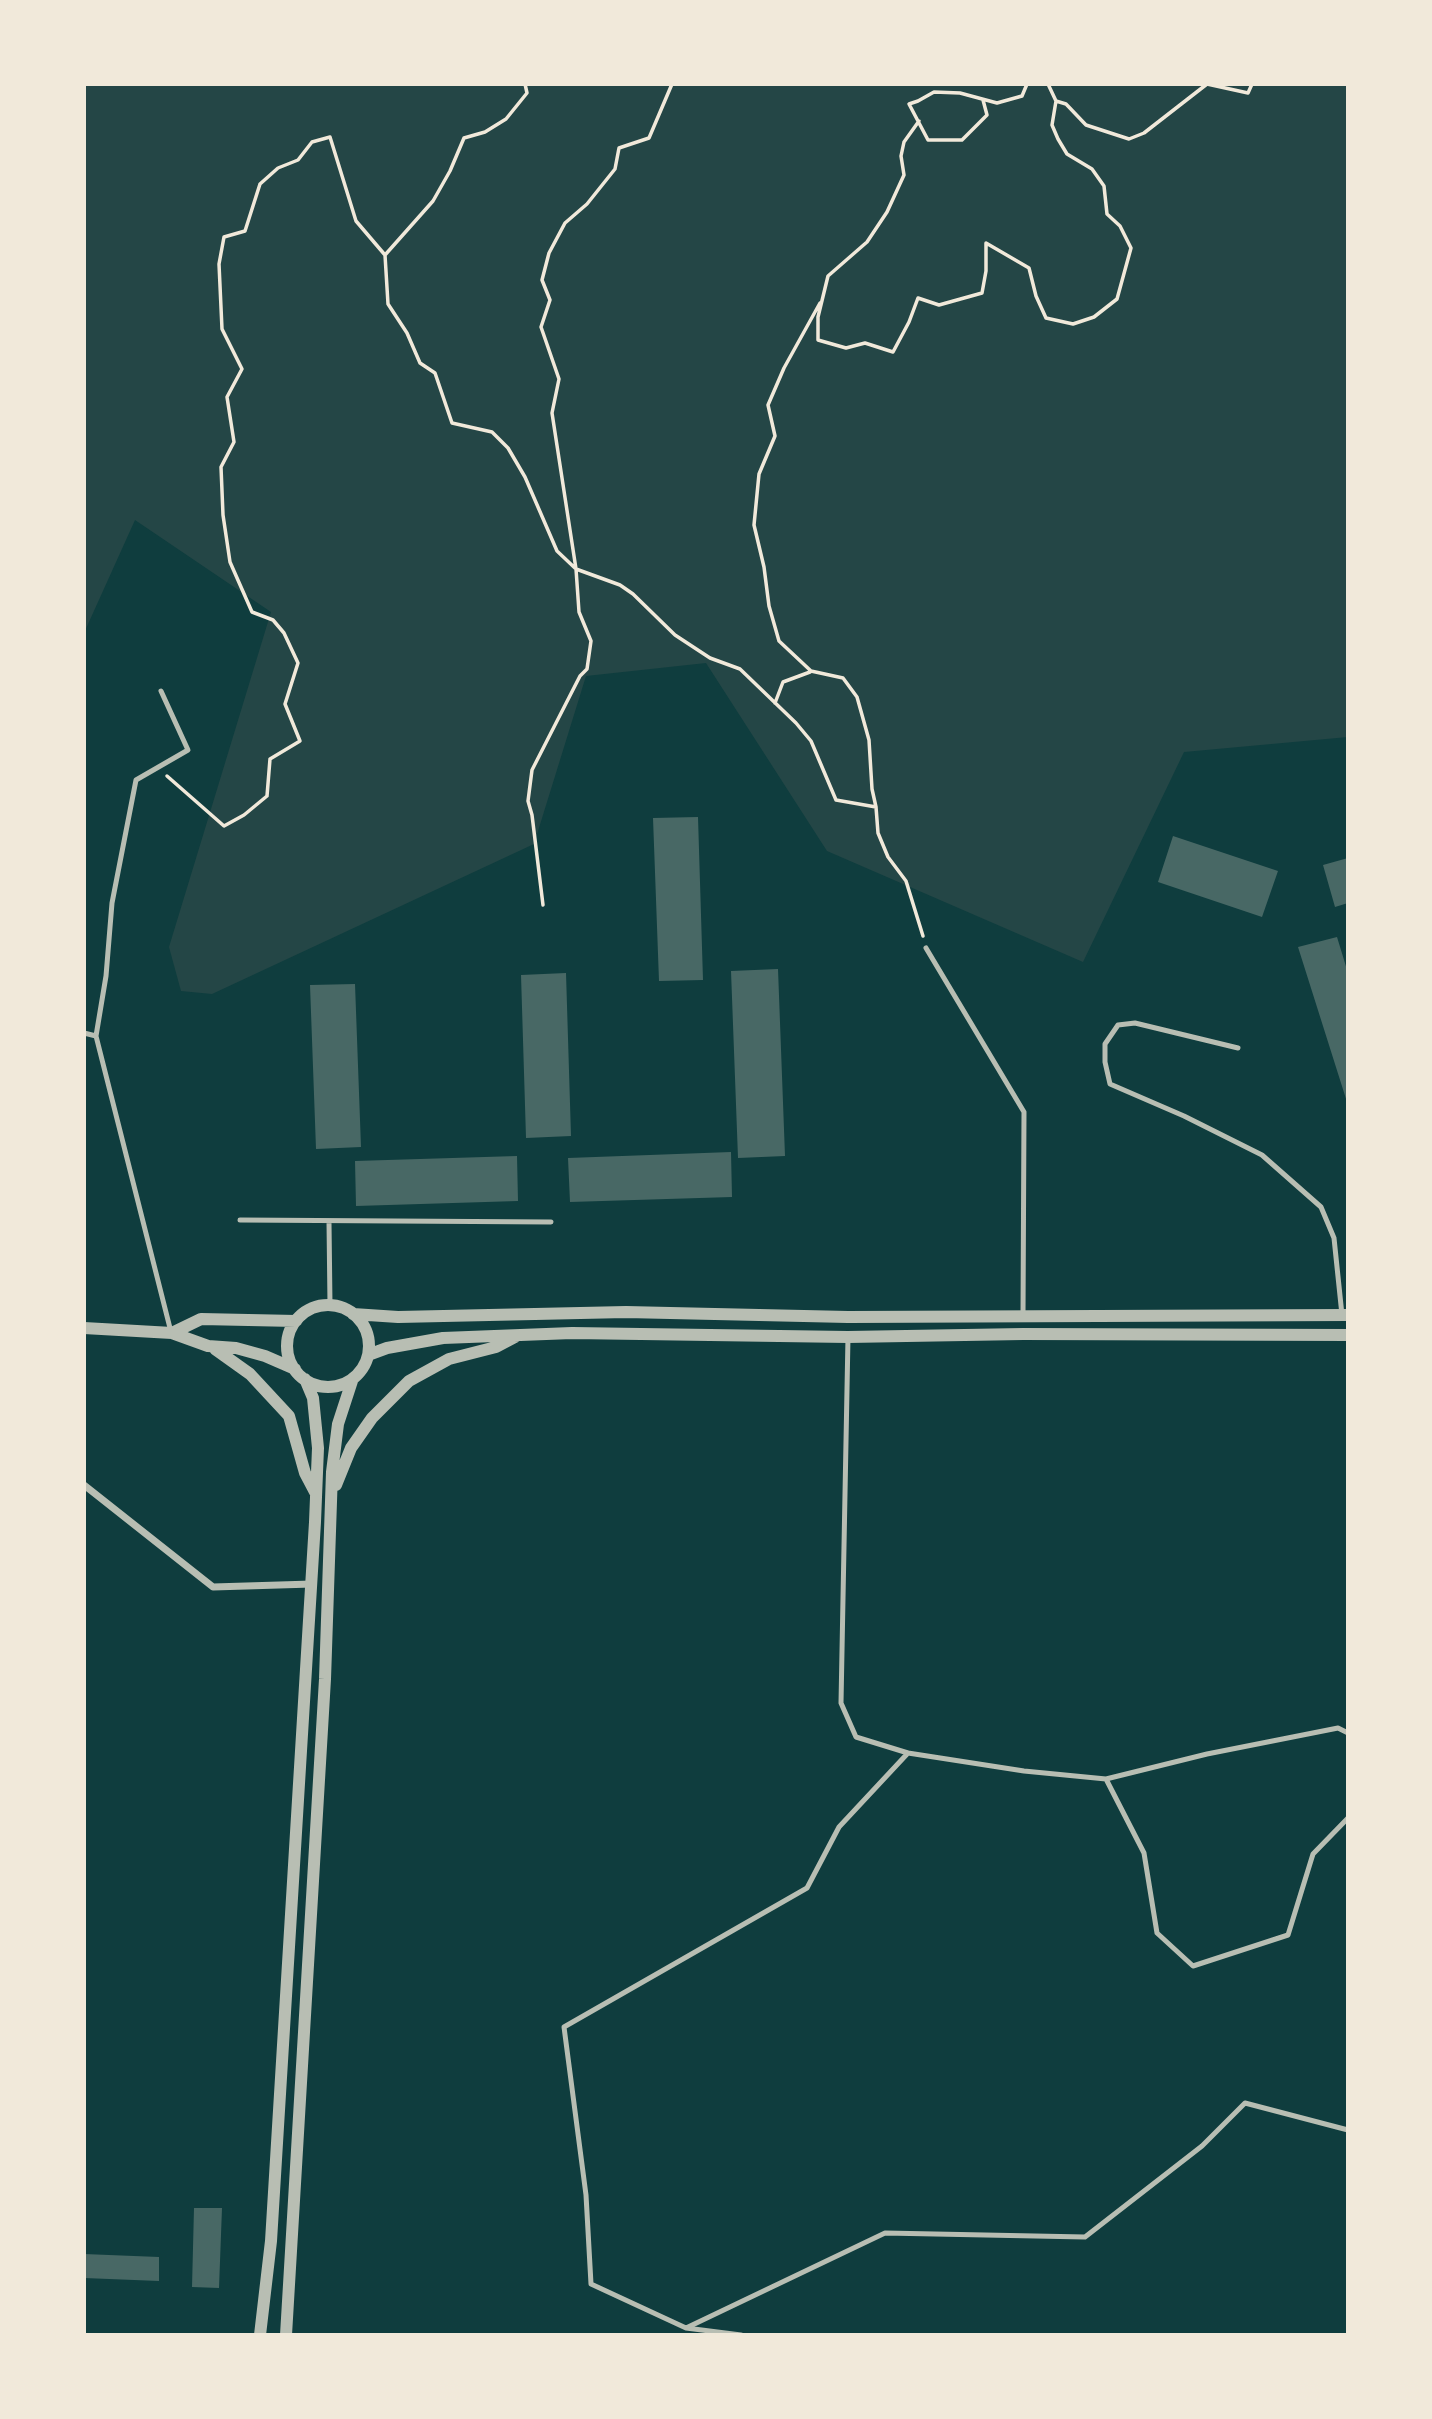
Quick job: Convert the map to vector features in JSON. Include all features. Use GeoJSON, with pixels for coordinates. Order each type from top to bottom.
{"type":"FeatureCollection","features":[{"type":"Feature","properties":{"kind":"street"},"geometry":{"type":"LineString","coordinates":[[208,1346],[246,1351],[300,1374],[313,1384],[327,1387],[341,1385],[363,1368],[369,1341],[365,1329],[353,1314],[330,1305],[311,1308],[300,1316],[288,1338],[288,1352],[300,1374],[313,1398],[318,1448],[271,2241],[260,2335]]}},
{"type":"Feature","properties":{"kind":"street"},"geometry":{"type":"LineString","coordinates":[[353,1314],[398,1317],[626,1312],[848,1317],[1345,1315],[1345,1335],[1023,1334],[848,1337],[572,1333],[443,1338],[387,1348],[368,1355]]}},
{"type":"Feature","properties":{"kind":"street"},"geometry":{"type":"LineString","coordinates":[[1023,1315],[1023,1334]]}},
{"type":"Feature","properties":{"kind":"street"},"geometry":{"type":"LineString","coordinates":[[848,1317],[848,1337]]}},
{"type":"Feature","properties":{"kind":"street"},"geometry":{"type":"LineString","coordinates":[[172,1333],[201,1319],[296,1321]]}},
{"type":"Feature","properties":{"kind":"street"},"geometry":{"type":"LineString","coordinates":[[84,1328],[172,1333],[225,1354],[250,1374],[289,1416],[305,1473],[316,1494]]}},
{"type":"Feature","properties":{"kind":"street"},"geometry":{"type":"LineString","coordinates":[[331,1494],[351,1448],[372,1418],[408,1381],[449,1359],[496,1347],[520,1335]]}},
{"type":"Feature","properties":{"kind":"street"},"geometry":{"type":"LineString","coordinates":[[286,2335],[326,1666],[331,1494],[338,1424],[353,1378]]}},
{"type":"Feature","properties":{"kind":"street"},"geometry":{"type":"LineString","coordinates":[[84,1485],[213,1587],[312,1584]]}},
{"type":"Feature","properties":{"kind":"lane"},"geometry":{"type":"LineString","coordinates":[[161,691],[188,750],[136,780],[112,902],[106,976],[96,1036],[172,1333]]}},
{"type":"Feature","properties":{"kind":"lane"},"geometry":{"type":"LineString","coordinates":[[926,948],[1024,1112],[1023,1315]]}},
{"type":"Feature","properties":{"kind":"lane"},"geometry":{"type":"LineString","coordinates":[[1238,1048],[1135,1023],[1118,1025],[1105,1044],[1105,1062],[1110,1084],[1184,1115],[1262,1155],[1321,1207],[1334,1238],[1345,1315]]}},
{"type":"Feature","properties":{"kind":"lane"},"geometry":{"type":"LineString","coordinates":[[84,1033],[96,1036]]}},
{"type":"Feature","properties":{"kind":"lane"},"geometry":{"type":"LineString","coordinates":[[240,1220],[551,1222]]}},
{"type":"Feature","properties":{"kind":"lane"},"geometry":{"type":"LineString","coordinates":[[329,1222],[330,1305]]}},
{"type":"Feature","properties":{"kind":"lane"},"geometry":{"type":"LineString","coordinates":[[848,1337],[841,1703],[856,1737],[908,1753],[1024,1771],[1106,1779],[1207,1754],[1338,1728],[1348,1733]]}},
{"type":"Feature","properties":{"kind":"lane"},"geometry":{"type":"LineString","coordinates":[[741,2335],[686,2328],[591,2284],[586,2194],[564,2027],[807,1888],[839,1827],[908,1753]]}},
{"type":"Feature","properties":{"kind":"lane"},"geometry":{"type":"LineString","coordinates":[[1106,1779],[1144,1853],[1157,1933],[1193,1966],[1288,1935],[1314,1854],[1348,1818]]}},
{"type":"Feature","properties":{"kind":"lane"},"geometry":{"type":"LineString","coordinates":[[686,2328],[886,2233],[1085,2237],[1202,2146],[1245,2103],[1348,2130]]}},
{"type":"Feature","properties":{"kind":"path"},"geometry":{"type":"LineString","coordinates":[[385,255],[433,201],[464,138],[485,132],[506,119],[527,93],[525,84]]}},
{"type":"Feature","properties":{"kind":"path"},"geometry":{"type":"LineString","coordinates":[[543,905],[528,801],[532,769],[580,676],[587,669],[591,641],[579,612],[576,569],[552,413],[559,379],[541,327],[550,300],[542,280],[549,253],[565,223],[587,204],[615,169],[620,148],[649,138],[672,84]]}},
{"type":"Feature","properties":{"kind":"path"},"geometry":{"type":"LineString","coordinates":[[983,100],[987,115],[962,140],[928,140],[909,104],[934,92],[960,93],[997,103],[1022,96],[1027,84]]}},
{"type":"Feature","properties":{"kind":"path"},"geometry":{"type":"LineString","coordinates":[[919,121],[904,142],[901,156],[904,175],[887,212],[867,242],[828,276],[818,317],[818,340],[846,348],[865,343],[893,352],[918,298],[939,305],[982,293],[986,271],[986,243],[1029,268],[1045,318],[1073,324],[1094,317],[1117,299],[1131,248],[1120,226],[1107,214],[1104,186],[1092,169],[1067,154],[1058,139],[1052,125],[1056,101],[1048,84]]}},
{"type":"Feature","properties":{"kind":"path"},"geometry":{"type":"LineString","coordinates":[[1056,101],[1066,104],[1086,125],[1129,139],[1144,133],[1207,84],[1248,93],[1252,84]]}},
{"type":"Feature","properties":{"kind":"path"},"geometry":{"type":"LineString","coordinates":[[159,766],[224,826],[244,815],[267,796],[270,759],[300,741],[285,704],[298,663],[274,620],[252,612],[230,562],[223,515],[221,467],[234,442],[227,397],[242,369],[222,329],[219,264],[224,237],[245,231],[260,184],[278,168],[298,160],[312,142],[330,137],[356,221],[385,255],[388,304],[407,333],[420,363],[435,373],[452,424],[492,432],[508,448],[525,477],[557,551],[576,569],[620,585],[675,635],[710,658],[740,669],[811,741],[836,800],[876,807]]}},
{"type":"Feature","properties":{"kind":"path"},"geometry":{"type":"LineString","coordinates":[[824,294],[784,368],[768,405],[775,436],[759,474],[754,525],[764,567],[769,606],[779,641],[811,671],[843,678],[857,697],[869,740],[878,833],[888,857],[906,881],[926,948]]}},
{"type":"Feature","properties":{"kind":"path"},"geometry":{"type":"LineString","coordinates":[[775,703],[783,682],[811,671]]}},
{"type":"Feature","properties":{"kind":"shaded area"},"geometry":{"type":"Polygon","coordinates":[[[84,84],[1348,84],[1348,737],[1184,752],[1083,962],[827,851],[706,663],[586,676],[534,844],[212,994],[181,991],[169,947],[271,612],[135,520],[84,633],[84,84]]]}},
{"type":"Feature","properties":{"kind":"building"},"geometry":{"type":"Polygon","coordinates":[[[698,817],[703,980],[659,981],[653,818],[698,817]]]}},
{"type":"Feature","properties":{"kind":"building"},"geometry":{"type":"Polygon","coordinates":[[[1173,836],[1278,871],[1262,917],[1158,882],[1173,836]]]}},
{"type":"Feature","properties":{"kind":"building"},"geometry":{"type":"Polygon","coordinates":[[[1348,858],[1348,903],[1335,907],[1323,865],[1348,858]]]}},
{"type":"Feature","properties":{"kind":"building"},"geometry":{"type":"Polygon","coordinates":[[[1337,937],[1348,973],[1347,1102],[1298,947],[1337,937]]]}},
{"type":"Feature","properties":{"kind":"building"},"geometry":{"type":"Polygon","coordinates":[[[778,969],[785,1156],[738,1158],[731,971],[778,969]]]}},
{"type":"Feature","properties":{"kind":"building"},"geometry":{"type":"Polygon","coordinates":[[[566,973],[571,1136],[526,1138],[521,975],[566,973]]]}},
{"type":"Feature","properties":{"kind":"building"},"geometry":{"type":"Polygon","coordinates":[[[355,984],[361,1147],[316,1149],[310,985],[355,984]]]}},
{"type":"Feature","properties":{"kind":"building"},"geometry":{"type":"Polygon","coordinates":[[[731,1152],[732,1197],[570,1202],[568,1158],[731,1152]]]}},
{"type":"Feature","properties":{"kind":"building"},"geometry":{"type":"Polygon","coordinates":[[[517,1156],[518,1201],[356,1206],[355,1161],[517,1156]]]}},
{"type":"Feature","properties":{"kind":"building"},"geometry":{"type":"Polygon","coordinates":[[[194,2208],[222,2208],[219,2288],[192,2287],[194,2208]]]}},
{"type":"Feature","properties":{"kind":"building"},"geometry":{"type":"Polygon","coordinates":[[[84,2254],[159,2257],[159,2281],[84,2278],[84,2254]]]}}]}
